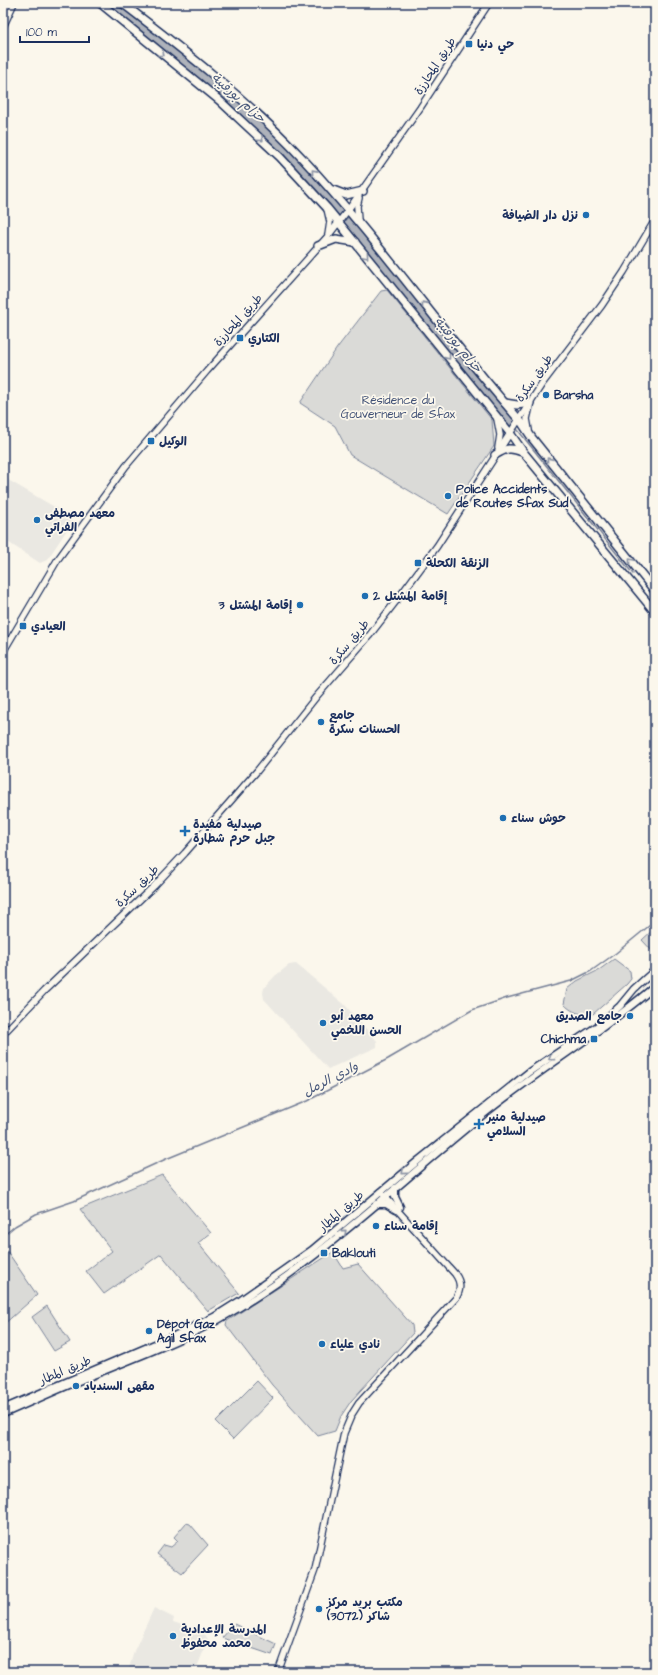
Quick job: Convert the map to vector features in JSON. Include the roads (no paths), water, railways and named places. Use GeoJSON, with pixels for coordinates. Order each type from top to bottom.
{"type":"FeatureCollection","features":[{"type":"Feature","properties":{"kind":"highway"},"geometry":{"type":"LineString","coordinates":[[100,3],[219,100],[280,157],[339,221],[497,419],[510,433],[524,453],[655,612]]}},
{"type":"Feature","properties":{"kind":"highway"},"geometry":{"type":"LineString","coordinates":[[122,3],[167,37],[257,114],[286,142],[329,188],[519,420],[655,592]]}},
{"type":"Feature","properties":{"kind":"highway"},"geometry":{"type":"LineString","coordinates":[[329,188],[346,196],[361,193]]}},
{"type":"Feature","properties":{"kind":"highway"},"geometry":{"type":"LineString","coordinates":[[318,246],[336,239],[355,242]]}},
{"type":"Feature","properties":{"kind":"highway"},"geometry":{"type":"LineString","coordinates":[[504,402],[518,405],[530,403]]}},
{"type":"Feature","properties":{"kind":"highway"},"geometry":{"type":"LineString","coordinates":[[497,452],[511,448],[524,453]]}},
{"type":"Feature","properties":{"kind":"main road"},"geometry":{"type":"LineString","coordinates":[[3,27],[14,3]]}},
{"type":"Feature","properties":{"kind":"main road","name":"طريق المحارزة"},"geometry":{"type":"LineString","coordinates":[[3,652],[58,559],[126,466],[212,366],[328,236],[348,211],[420,108],[489,3]]}},
{"type":"Feature","properties":{"kind":"main road"},"geometry":{"type":"LineString","coordinates":[[358,222],[357,206],[361,193]]}},
{"type":"Feature","properties":{"kind":"main road"},"geometry":{"type":"LineString","coordinates":[[327,208],[330,222],[328,236]]}},
{"type":"Feature","properties":{"kind":"main road","name":"طريق سكرة"},"geometry":{"type":"LineString","coordinates":[[3,1034],[65,970],[154,886],[258,771],[400,596],[441,539],[497,452],[554,368],[617,283],[655,220]]}},
{"type":"Feature","properties":{"kind":"main road"},"geometry":{"type":"LineString","coordinates":[[530,403],[527,419],[532,438]]}},
{"type":"Feature","properties":{"kind":"main road"},"geometry":{"type":"LineString","coordinates":[[497,419],[500,435],[497,452]]}},
{"type":"Feature","properties":{"kind":"main road","name":"طريق المطار"},"geometry":{"type":"LineString","coordinates":[[3,1414],[51,1392],[168,1344],[216,1321],[290,1274],[529,1072],[599,1025],[655,970]]}},
{"type":"Feature","properties":{"kind":"main road","name":"طريق المطار"},"geometry":{"type":"LineString","coordinates":[[3,1409],[176,1336],[214,1317],[241,1300],[325,1244],[376,1204],[385,1193],[395,1188],[485,1113],[520,1086],[603,1029],[655,986]]}},
{"type":"Feature","properties":{"kind":"main road"},"geometry":{"type":"LineString","coordinates":[[630,994],[636,1002]]}},
{"type":"Feature","properties":{"kind":"main road"},"geometry":{"type":"LineString","coordinates":[[395,1188],[395,1197],[398,1209]]}},
{"type":"Feature","properties":{"kind":"main road"},"geometry":{"type":"LineString","coordinates":[[278,1672],[315,1570],[343,1439],[348,1424],[360,1403],[456,1298],[459,1290],[460,1284],[456,1276],[385,1193]]}},
{"type":"Feature","properties":{"kind":"main road"},"geometry":{"type":"LineString","coordinates":[[376,1204],[386,1204],[398,1209]]}},
{"type":"Feature","properties":{"kind":"waterway","name":"حزام بورقيبة"},"geometry":{"type":"LineString","coordinates":[[116,3],[119,8]]}},
{"type":"Feature","properties":{"kind":"waterway","name":"حزام بورقيبة"},"geometry":{"type":"LineString","coordinates":[[517,429],[633,574]]}},
{"type":"Feature","properties":{"kind":"waterway","name":"وادي الرمل"},"geometry":{"type":"LineString","coordinates":[[3,1236],[15,1226],[36,1214],[74,1201],[166,1159],[307,1101],[388,1059],[472,1010],[507,998],[571,981],[591,971],[616,953],[655,921]]}},
{"type":"Feature","properties":{"kind":"place","name":"حي دنيا"},"geometry":{"type":"Point","coordinates":[469,44]}},
{"type":"Feature","properties":{"kind":"place","name":"نزل دار الضيافة"},"geometry":{"type":"Point","coordinates":[586,215]}},
{"type":"Feature","properties":{"kind":"place","name":"الكتاري"},"geometry":{"type":"Point","coordinates":[240,338]}},
{"type":"Feature","properties":{"kind":"place","name":"Barsha"},"geometry":{"type":"Point","coordinates":[546,395]}},
{"type":"Feature","properties":{"kind":"place","name":"الوكيل"},"geometry":{"type":"Point","coordinates":[151,441]}},
{"type":"Feature","properties":{"kind":"place","name":"Police Accidents de Routes Sfax Sud"},"geometry":{"type":"Point","coordinates":[448,496]}},
{"type":"Feature","properties":{"kind":"place","name":"معهد مصطفى الفراتي"},"geometry":{"type":"Point","coordinates":[37,520]}},
{"type":"Feature","properties":{"kind":"place","name":"الزنقة الكحلة"},"geometry":{"type":"Point","coordinates":[418,563]}},
{"type":"Feature","properties":{"kind":"place","name":"إقامة المشتل 2"},"geometry":{"type":"Point","coordinates":[365,596]}},
{"type":"Feature","properties":{"kind":"place","name":"إقامة المشتل 3"},"geometry":{"type":"Point","coordinates":[300,605]}},
{"type":"Feature","properties":{"kind":"place","name":"العيادي"},"geometry":{"type":"Point","coordinates":[23,626]}},
{"type":"Feature","properties":{"kind":"place","name":"جامع الحسنات سكرة"},"geometry":{"type":"Point","coordinates":[321,722]}},
{"type":"Feature","properties":{"kind":"place","name":"حوش سناء"},"geometry":{"type":"Point","coordinates":[503,818]}},
{"type":"Feature","properties":{"kind":"place","name":"صيدلية مفيدة جبل حرم شطارة"},"geometry":{"type":"Point","coordinates":[185,831]}},
{"type":"Feature","properties":{"kind":"place","name":"جامع الصديق"},"geometry":{"type":"Point","coordinates":[630,1016]}},
{"type":"Feature","properties":{"kind":"place","name":"معهد أبو الحسن اللخمي"},"geometry":{"type":"Point","coordinates":[323,1023]}},
{"type":"Feature","properties":{"kind":"place","name":"Chichma"},"geometry":{"type":"Point","coordinates":[594,1039]}},
{"type":"Feature","properties":{"kind":"place","name":"صيدلية منير السلامي"},"geometry":{"type":"Point","coordinates":[479,1124]}},
{"type":"Feature","properties":{"kind":"place","name":"إقامة سناء"},"geometry":{"type":"Point","coordinates":[376,1226]}},
{"type":"Feature","properties":{"kind":"place","name":"Baklouti"},"geometry":{"type":"Point","coordinates":[324,1253]}},
{"type":"Feature","properties":{"kind":"place","name":"Dépot Gaz Agil Sfax"},"geometry":{"type":"Point","coordinates":[149,1331]}},
{"type":"Feature","properties":{"kind":"place","name":"نادي علياء"},"geometry":{"type":"Point","coordinates":[322,1344]}},
{"type":"Feature","properties":{"kind":"place","name":"مقهى السندباد"},"geometry":{"type":"Point","coordinates":[76,1386]}},
{"type":"Feature","properties":{"kind":"place","name":"مكتب بريد مركز شاكر (3072)"},"geometry":{"type":"Point","coordinates":[319,1609]}},
{"type":"Feature","properties":{"kind":"place","name":"المدرسة الإعدادية محمد محفوظ"},"geometry":{"type":"Point","coordinates":[173,1636]}},
{"type":"Feature","properties":{"kind":"park label","name":"Résidence du Gouverneur de Sfax"},"geometry":{"type":"Point","coordinates":[398,407]}}]}
